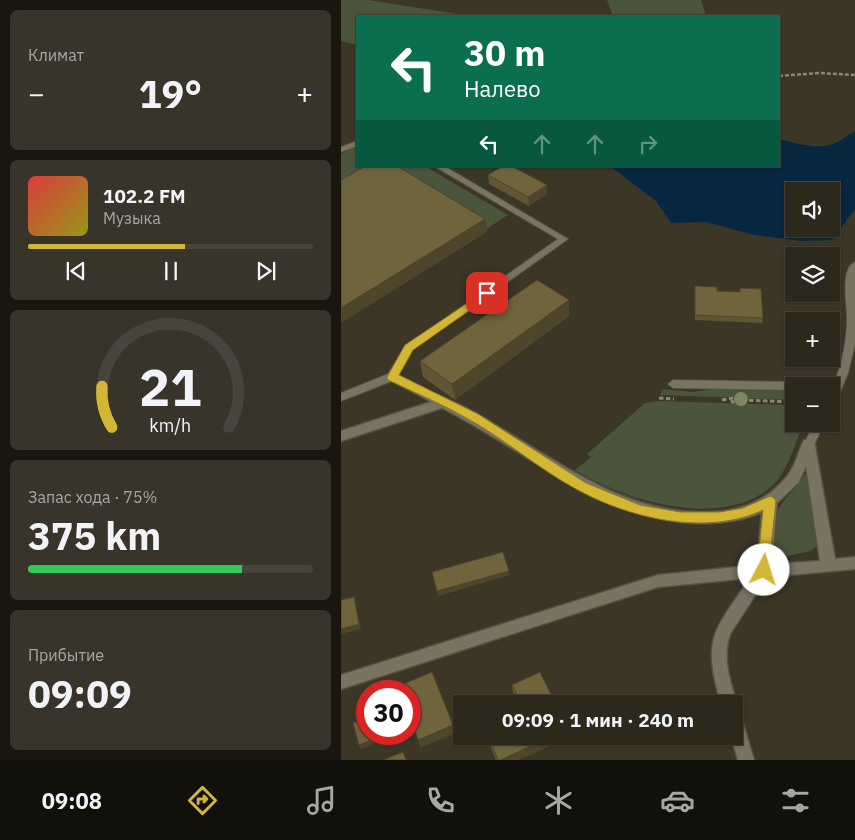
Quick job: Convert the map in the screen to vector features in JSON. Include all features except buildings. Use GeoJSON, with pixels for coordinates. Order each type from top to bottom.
{"type":"FeatureCollection","features":[{"type":"Feature","properties":{"kind":"street"},"geometry":{"type":"LineString","coordinates":[[341,436],[443,403],[474,417],[581,486],[638,510],[680,517],[720,518],[745,513],[770,501],[794,478],[809,444]]}},
{"type":"Feature","properties":{"kind":"street"},"geometry":{"type":"LineString","coordinates":[[809,444],[827,545],[828,567]]}},
{"type":"Feature","properties":{"kind":"street"},"geometry":{"type":"LineString","coordinates":[[726,695],[719,672],[717,651],[719,641],[723,631],[764,570],[770,501]]}},
{"type":"Feature","properties":{"kind":"street"},"geometry":{"type":"LineString","coordinates":[[341,682],[633,587],[689,576],[855,564]]}},
{"type":"Feature","properties":{"kind":"street"},"geometry":{"type":"LineString","coordinates":[[742,745],[746,760]]}},
{"type":"Feature","properties":{"kind":"lane"},"geometry":{"type":"LineString","coordinates":[[341,150],[356,143]]}},
{"type":"Feature","properties":{"kind":"lane"},"geometry":{"type":"LineString","coordinates":[[341,397],[392,377],[409,348],[564,239],[440,167]]}},
{"type":"Feature","properties":{"kind":"lane"},"geometry":{"type":"LineString","coordinates":[[839,377],[853,347],[850,280],[855,265]]}},
{"type":"Feature","properties":{"kind":"lane"},"geometry":{"type":"LineString","coordinates":[[392,377],[443,403]]}},
{"type":"Feature","properties":{"kind":"lane"},"geometry":{"type":"LineString","coordinates":[[673,384],[785,386]]}},
{"type":"Feature","properties":{"kind":"lane"},"geometry":{"type":"LineString","coordinates":[[809,444],[815,432]]}},
{"type":"Feature","properties":{"kind":"path"},"geometry":{"type":"LineString","coordinates":[[780,76],[819,73],[855,75]]}},
{"type":"Feature","properties":{"kind":"path"},"geometry":{"type":"LineString","coordinates":[[742,400],[785,402]]}},
{"type":"Feature","properties":{"kind":"green space"},"geometry":{"type":"Polygon","coordinates":[[[341,0],[369,0],[464,15],[356,15],[356,45],[341,41],[341,0]]]}},
{"type":"Feature","properties":{"kind":"green space"},"geometry":{"type":"Polygon","coordinates":[[[607,0],[701,0],[706,15],[613,15],[607,0]]]}},
{"type":"Feature","properties":{"kind":"green space"},"geometry":{"type":"Polygon","coordinates":[[[356,146],[356,167],[427,167],[508,215],[486,229],[341,192],[341,154],[356,146]]]}},
{"type":"Feature","properties":{"kind":"green space"},"geometry":{"type":"Polygon","coordinates":[[[718,388],[785,389],[785,400],[660,395],[662,389],[693,392],[718,388]]]}},
{"type":"Feature","properties":{"kind":"green space"},"geometry":{"type":"Polygon","coordinates":[[[659,401],[785,405],[785,432],[800,432],[783,472],[773,485],[753,499],[729,506],[702,509],[674,506],[647,500],[620,492],[575,470],[591,457],[587,454],[645,403],[659,401]]]}},
{"type":"Feature","properties":{"kind":"green space"},"geometry":{"type":"Polygon","coordinates":[[[808,470],[818,545],[811,551],[782,557],[778,554],[773,543],[773,521],[781,506],[808,470]]]}},
{"type":"Feature","properties":{"kind":"water"},"geometry":{"type":"Polygon","coordinates":[[[855,131],[855,209],[840,229],[840,182],[785,182],[785,237],[834,237],[832,240],[802,241],[754,235],[706,222],[671,223],[656,201],[611,167],[780,167],[780,139],[804,145],[830,145],[837,143],[855,131]]]}},
{"type":"Feature","properties":{"kind":"route"},"geometry":{"type":"LineString","coordinates":[[487,293],[409,348],[392,377],[474,417],[581,486],[638,510],[680,517],[720,518],[745,513],[761,507],[770,501],[764,570]]}}]}
